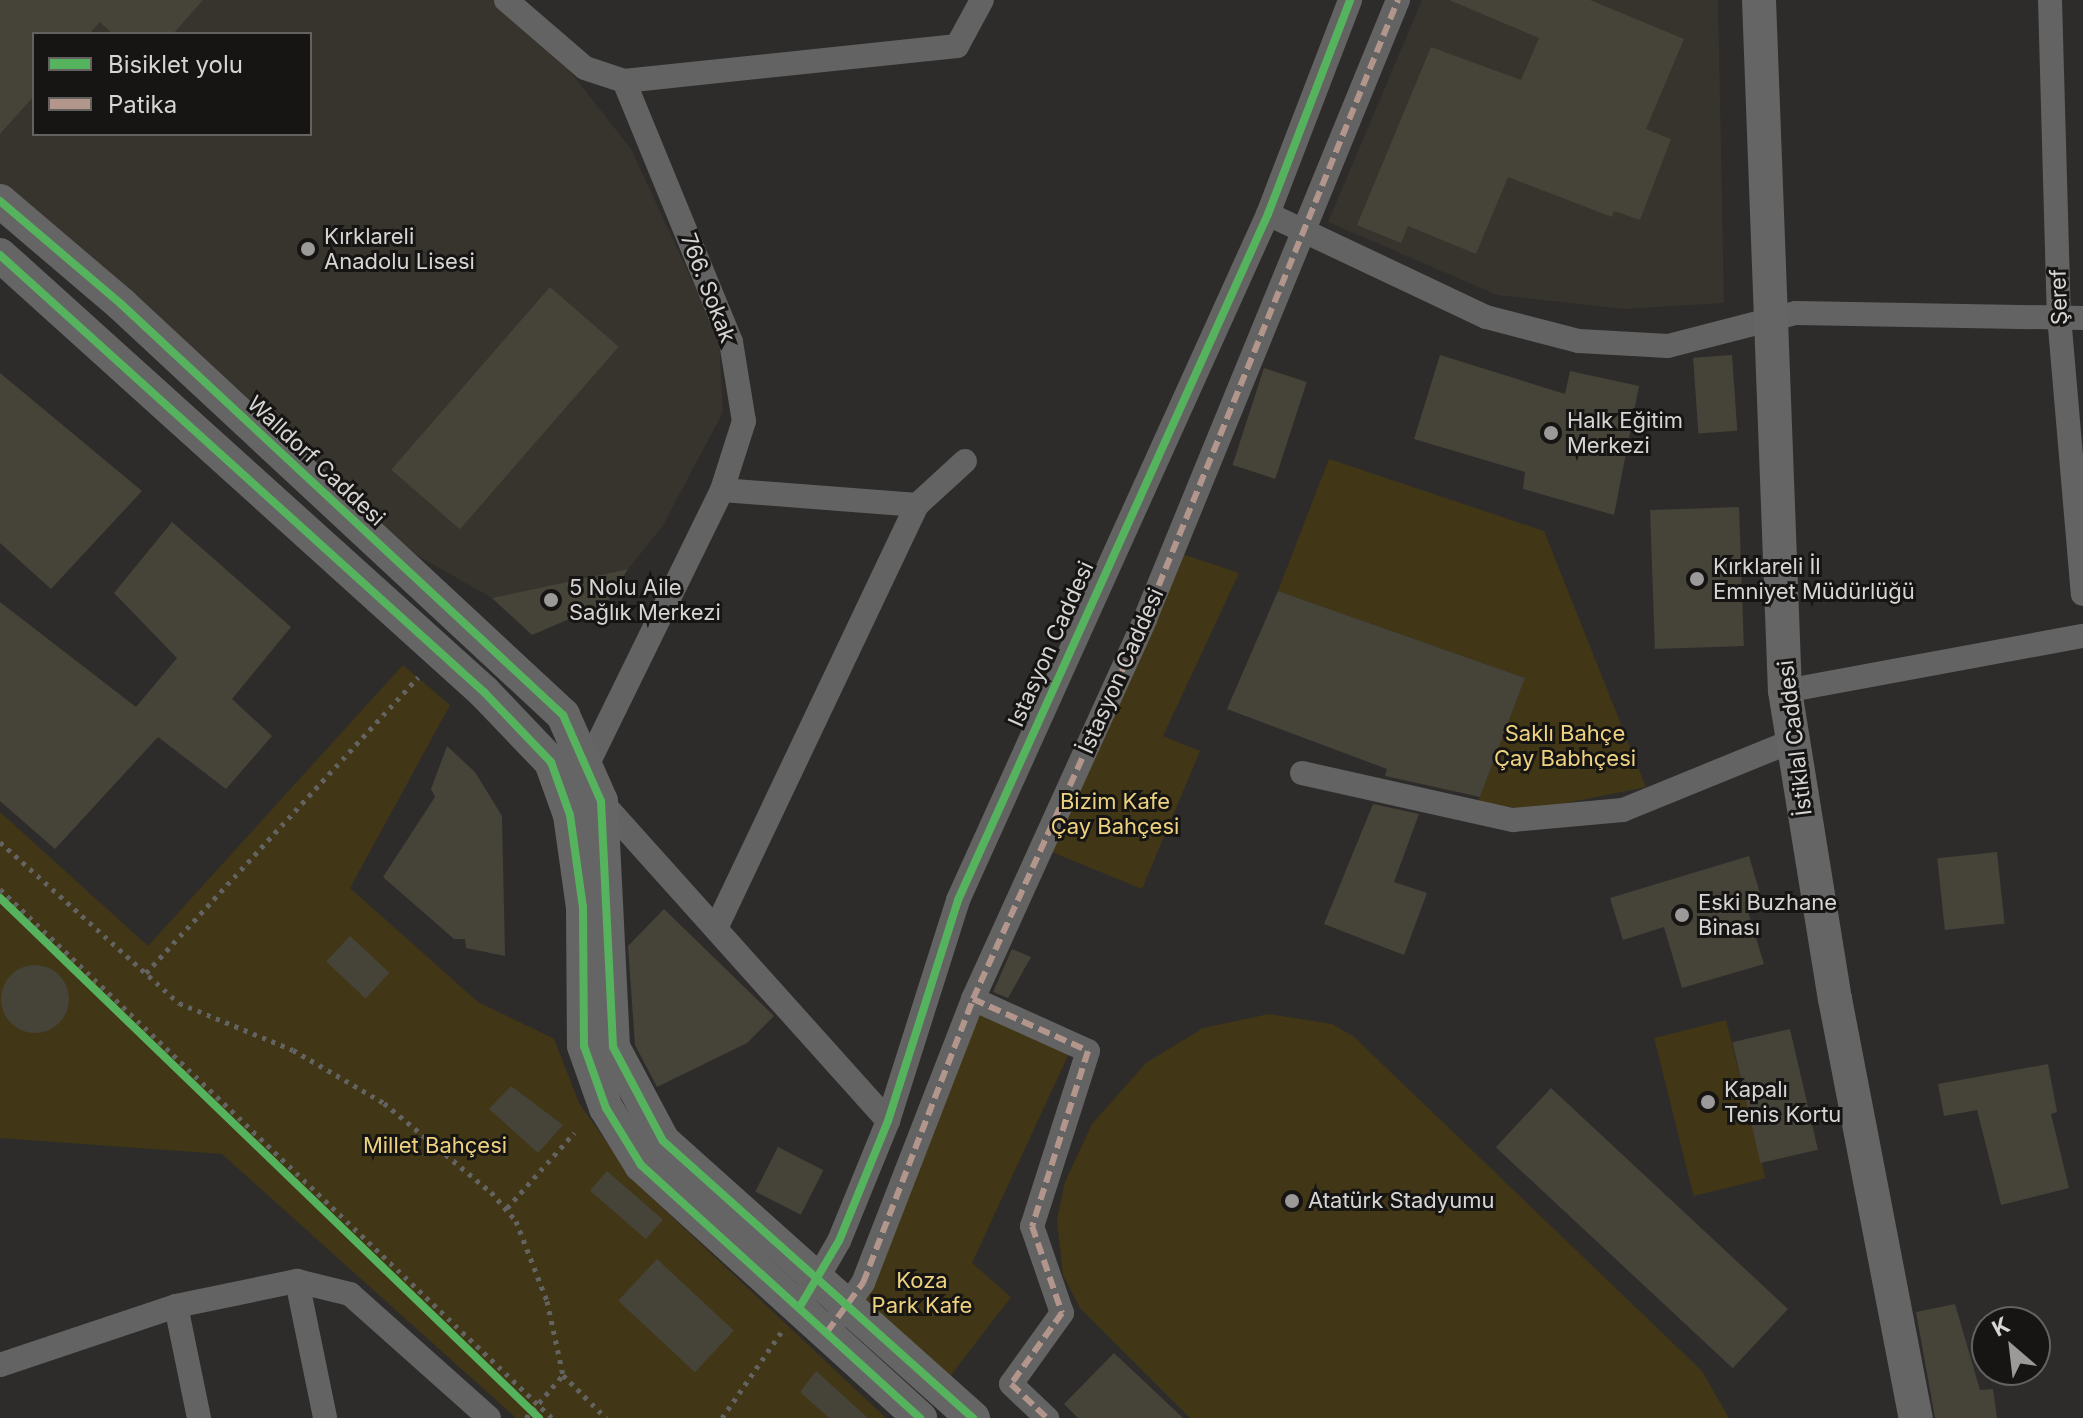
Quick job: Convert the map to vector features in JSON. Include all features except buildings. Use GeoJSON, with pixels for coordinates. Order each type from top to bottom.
{"type":"FeatureCollection","features":[{"type":"Feature","properties":{"kind":"main road","name":"İstiklal Caddesi"},"geometry":{"type":"LineString","coordinates":[[1759,0],[1767,324],[1785,691],[1916,1418]]}},
{"type":"Feature","properties":{"kind":"main road","name":"Walldorf Caddesi"},"geometry":{"type":"LineString","coordinates":[[0,201],[121,304],[563,715],[589,762],[601,801],[613,1047],[663,1141],[819,1277],[973,1418]]}},
{"type":"Feature","properties":{"kind":"main road"},"geometry":{"type":"LineString","coordinates":[[0,255],[450,660],[551,762],[570,815],[583,907],[584,1046],[606,1108],[641,1165],[920,1418]]}},
{"type":"Feature","properties":{"kind":"street"},"geometry":{"type":"LineString","coordinates":[[510,2],[585,68],[624,81],[957,46],[982,0]]}},
{"type":"Feature","properties":{"kind":"street","name":"Istasyon Caddesi"},"geometry":{"type":"LineString","coordinates":[[799,1308],[819,1277],[888,1121],[958,900],[1268,214],[1350,0]]}},
{"type":"Feature","properties":{"kind":"street","name":"İstasyon Caddesi"},"geometry":{"type":"LineString","coordinates":[[827,1332],[863,1283],[973,999],[1145,619],[1398,0]]}},
{"type":"Feature","properties":{"kind":"street","name":"Şeref"},"geometry":{"type":"LineString","coordinates":[[2050,0],[2071,317],[2083,594]]}},
{"type":"Feature","properties":{"kind":"street","name":"766. Sokak"},"geometry":{"type":"LineString","coordinates":[[589,762],[722,490],[744,421],[731,342],[624,81]]}},
{"type":"Feature","properties":{"kind":"street"},"geometry":{"type":"LineString","coordinates":[[1268,214],[1486,317],[1579,341],[1668,346],[1767,324],[1796,313],[2071,317]]}},
{"type":"Feature","properties":{"kind":"street"},"geometry":{"type":"LineString","coordinates":[[718,924],[917,505],[965,461]]}},
{"type":"Feature","properties":{"kind":"street"},"geometry":{"type":"LineString","coordinates":[[722,490],[917,505]]}},
{"type":"Feature","properties":{"kind":"street"},"geometry":{"type":"LineString","coordinates":[[1785,691],[2083,636]]}},
{"type":"Feature","properties":{"kind":"street"},"geometry":{"type":"LineString","coordinates":[[1302,773],[1513,820],[1623,810],[1792,741]]}},
{"type":"Feature","properties":{"kind":"street"},"geometry":{"type":"LineString","coordinates":[[601,801],[718,924],[888,1121]]}},
{"type":"Feature","properties":{"kind":"street"},"geometry":{"type":"LineString","coordinates":[[973,999],[1088,1051],[1032,1226],[1062,1313],[1011,1384],[1047,1418]]}},
{"type":"Feature","properties":{"kind":"street"},"geometry":{"type":"LineString","coordinates":[[297,1281],[325,1418]]}},
{"type":"Feature","properties":{"kind":"street"},"geometry":{"type":"LineString","coordinates":[[0,1365],[176,1306],[297,1281],[350,1294],[489,1418]]}},
{"type":"Feature","properties":{"kind":"street"},"geometry":{"type":"LineString","coordinates":[[176,1306],[199,1418]]}},
{"type":"Feature","properties":{"kind":"path"},"geometry":{"type":"LineString","coordinates":[[146,973],[418,677]]}},
{"type":"Feature","properties":{"kind":"path"},"geometry":{"type":"LineString","coordinates":[[0,842],[179,1003],[293,1050],[384,1103],[507,1208],[547,1301],[563,1375],[606,1418]]}},
{"type":"Feature","properties":{"kind":"path"},"geometry":{"type":"LineString","coordinates":[[0,889],[534,1413]]}},
{"type":"Feature","properties":{"kind":"path"},"geometry":{"type":"LineString","coordinates":[[0,898],[534,1413],[552,1418]]}},
{"type":"Feature","properties":{"kind":"path"},"geometry":{"type":"LineString","coordinates":[[507,1208],[574,1133]]}},
{"type":"Feature","properties":{"kind":"path"},"geometry":{"type":"LineString","coordinates":[[722,1418],[799,1308]]}},
{"type":"Feature","properties":{"kind":"path"},"geometry":{"type":"LineString","coordinates":[[534,1413],[563,1375]]}},
{"type":"Feature","properties":{"kind":"shaded area","name":"Kırklareli Anadolu Lisesi"},"geometry":{"type":"Polygon","coordinates":[[[0,0],[502,0],[541,34],[631,149],[719,339],[723,412],[662,527],[628,569],[492,598],[350,517],[0,194],[0,0]]]}},
{"type":"Feature","properties":{"kind":"shaded area"},"geometry":{"type":"Polygon","coordinates":[[[1422,0],[1718,0],[1724,303],[1624,309],[1497,295],[1328,222],[1422,0]]]}},
{"type":"Feature","properties":{"kind":"green space","name":"Saklı Bahçe Çay Babhçesi"},"geometry":{"type":"Polygon","coordinates":[[[1329,459],[1544,531],[1646,787],[1531,810],[1478,802],[1525,678],[1278,591],[1329,459]]]}},
{"type":"Feature","properties":{"kind":"green space","name":"Bizim Kafe Çay Bahçesi"},"geometry":{"type":"Polygon","coordinates":[[[1173,551],[1239,573],[1163,736],[1200,751],[1142,889],[1042,848],[1173,551]]]}},
{"type":"Feature","properties":{"kind":"green space","name":"Millet Bahçesi"},"geometry":{"type":"Polygon","coordinates":[[[403,665],[450,705],[350,888],[478,1002],[554,1039],[579,1103],[635,1182],[886,1418],[516,1418],[222,1154],[0,1138],[0,812],[148,946],[403,665]]]}},
{"type":"Feature","properties":{"kind":"green space","name":"Koza Park Kafe"},"geometry":{"type":"Polygon","coordinates":[[[973,999],[1071,1049],[972,1263],[1011,1297],[941,1388],[848,1303],[973,999]]]}},
{"type":"Feature","properties":{"kind":"green space","name":"Atatürk Stadyumu"},"geometry":{"type":"Polygon","coordinates":[[[1269,1014],[1332,1024],[1353,1036],[1702,1371],[1729,1418],[1190,1418],[1080,1308],[1063,1275],[1057,1220],[1065,1182],[1092,1124],[1146,1063],[1203,1028],[1269,1014]]]}},
{"type":"Feature","properties":{"kind":"green space","name":"Kapalı Tenis Kortu"},"geometry":{"type":"Polygon","coordinates":[[[1726,1020],[1765,1178],[1694,1196],[1654,1038],[1726,1020]]]}},
{"type":"Feature","properties":{"kind":"marked path"},"geometry":{"type":"LineString","coordinates":[[827,1332],[863,1283],[973,999],[1145,619],[1398,0]]}},
{"type":"Feature","properties":{"kind":"marked path"},"geometry":{"type":"LineString","coordinates":[[973,999],[1088,1051],[1032,1226],[1062,1313],[1011,1384],[1047,1418]]}},
{"type":"Feature","properties":{"kind":"cycle path"},"geometry":{"type":"LineString","coordinates":[[799,1308],[839,1241],[888,1121],[958,900],[1268,214],[1350,0]]}},
{"type":"Feature","properties":{"kind":"cycle path"},"geometry":{"type":"LineString","coordinates":[[0,201],[121,304],[563,715],[601,801],[613,1047],[663,1141],[973,1418]]}},
{"type":"Feature","properties":{"kind":"cycle path"},"geometry":{"type":"LineString","coordinates":[[0,255],[484,692],[551,762],[570,815],[583,907],[584,1046],[606,1108],[641,1165],[920,1418]]}},
{"type":"Feature","properties":{"kind":"cycle path"},"geometry":{"type":"LineString","coordinates":[[0,898],[539,1418]]}},
{"type":"Feature","properties":{"kind":"place","name":"Kırklareli Anadolu Lisesi"},"geometry":{"type":"Point","coordinates":[308,249]}},
{"type":"Feature","properties":{"kind":"place","name":"Halk Eğitim Merkezi"},"geometry":{"type":"Point","coordinates":[1551,433]}},
{"type":"Feature","properties":{"kind":"place","name":"Kırklareli İl Emniyet Müdürlüğü"},"geometry":{"type":"Point","coordinates":[1697,579]}},
{"type":"Feature","properties":{"kind":"place","name":"5 Nolu Aile Sağlık Merkezi"},"geometry":{"type":"Point","coordinates":[551,600]}},
{"type":"Feature","properties":{"kind":"place","name":"Eski Buzhane Binası"},"geometry":{"type":"Point","coordinates":[1682,915]}},
{"type":"Feature","properties":{"kind":"place","name":"Kapalı Tenis Kortu"},"geometry":{"type":"Point","coordinates":[1708,1102]}},
{"type":"Feature","properties":{"kind":"place","name":"Atatürk Stadyumu"},"geometry":{"type":"Point","coordinates":[1292,1201]}}]}
